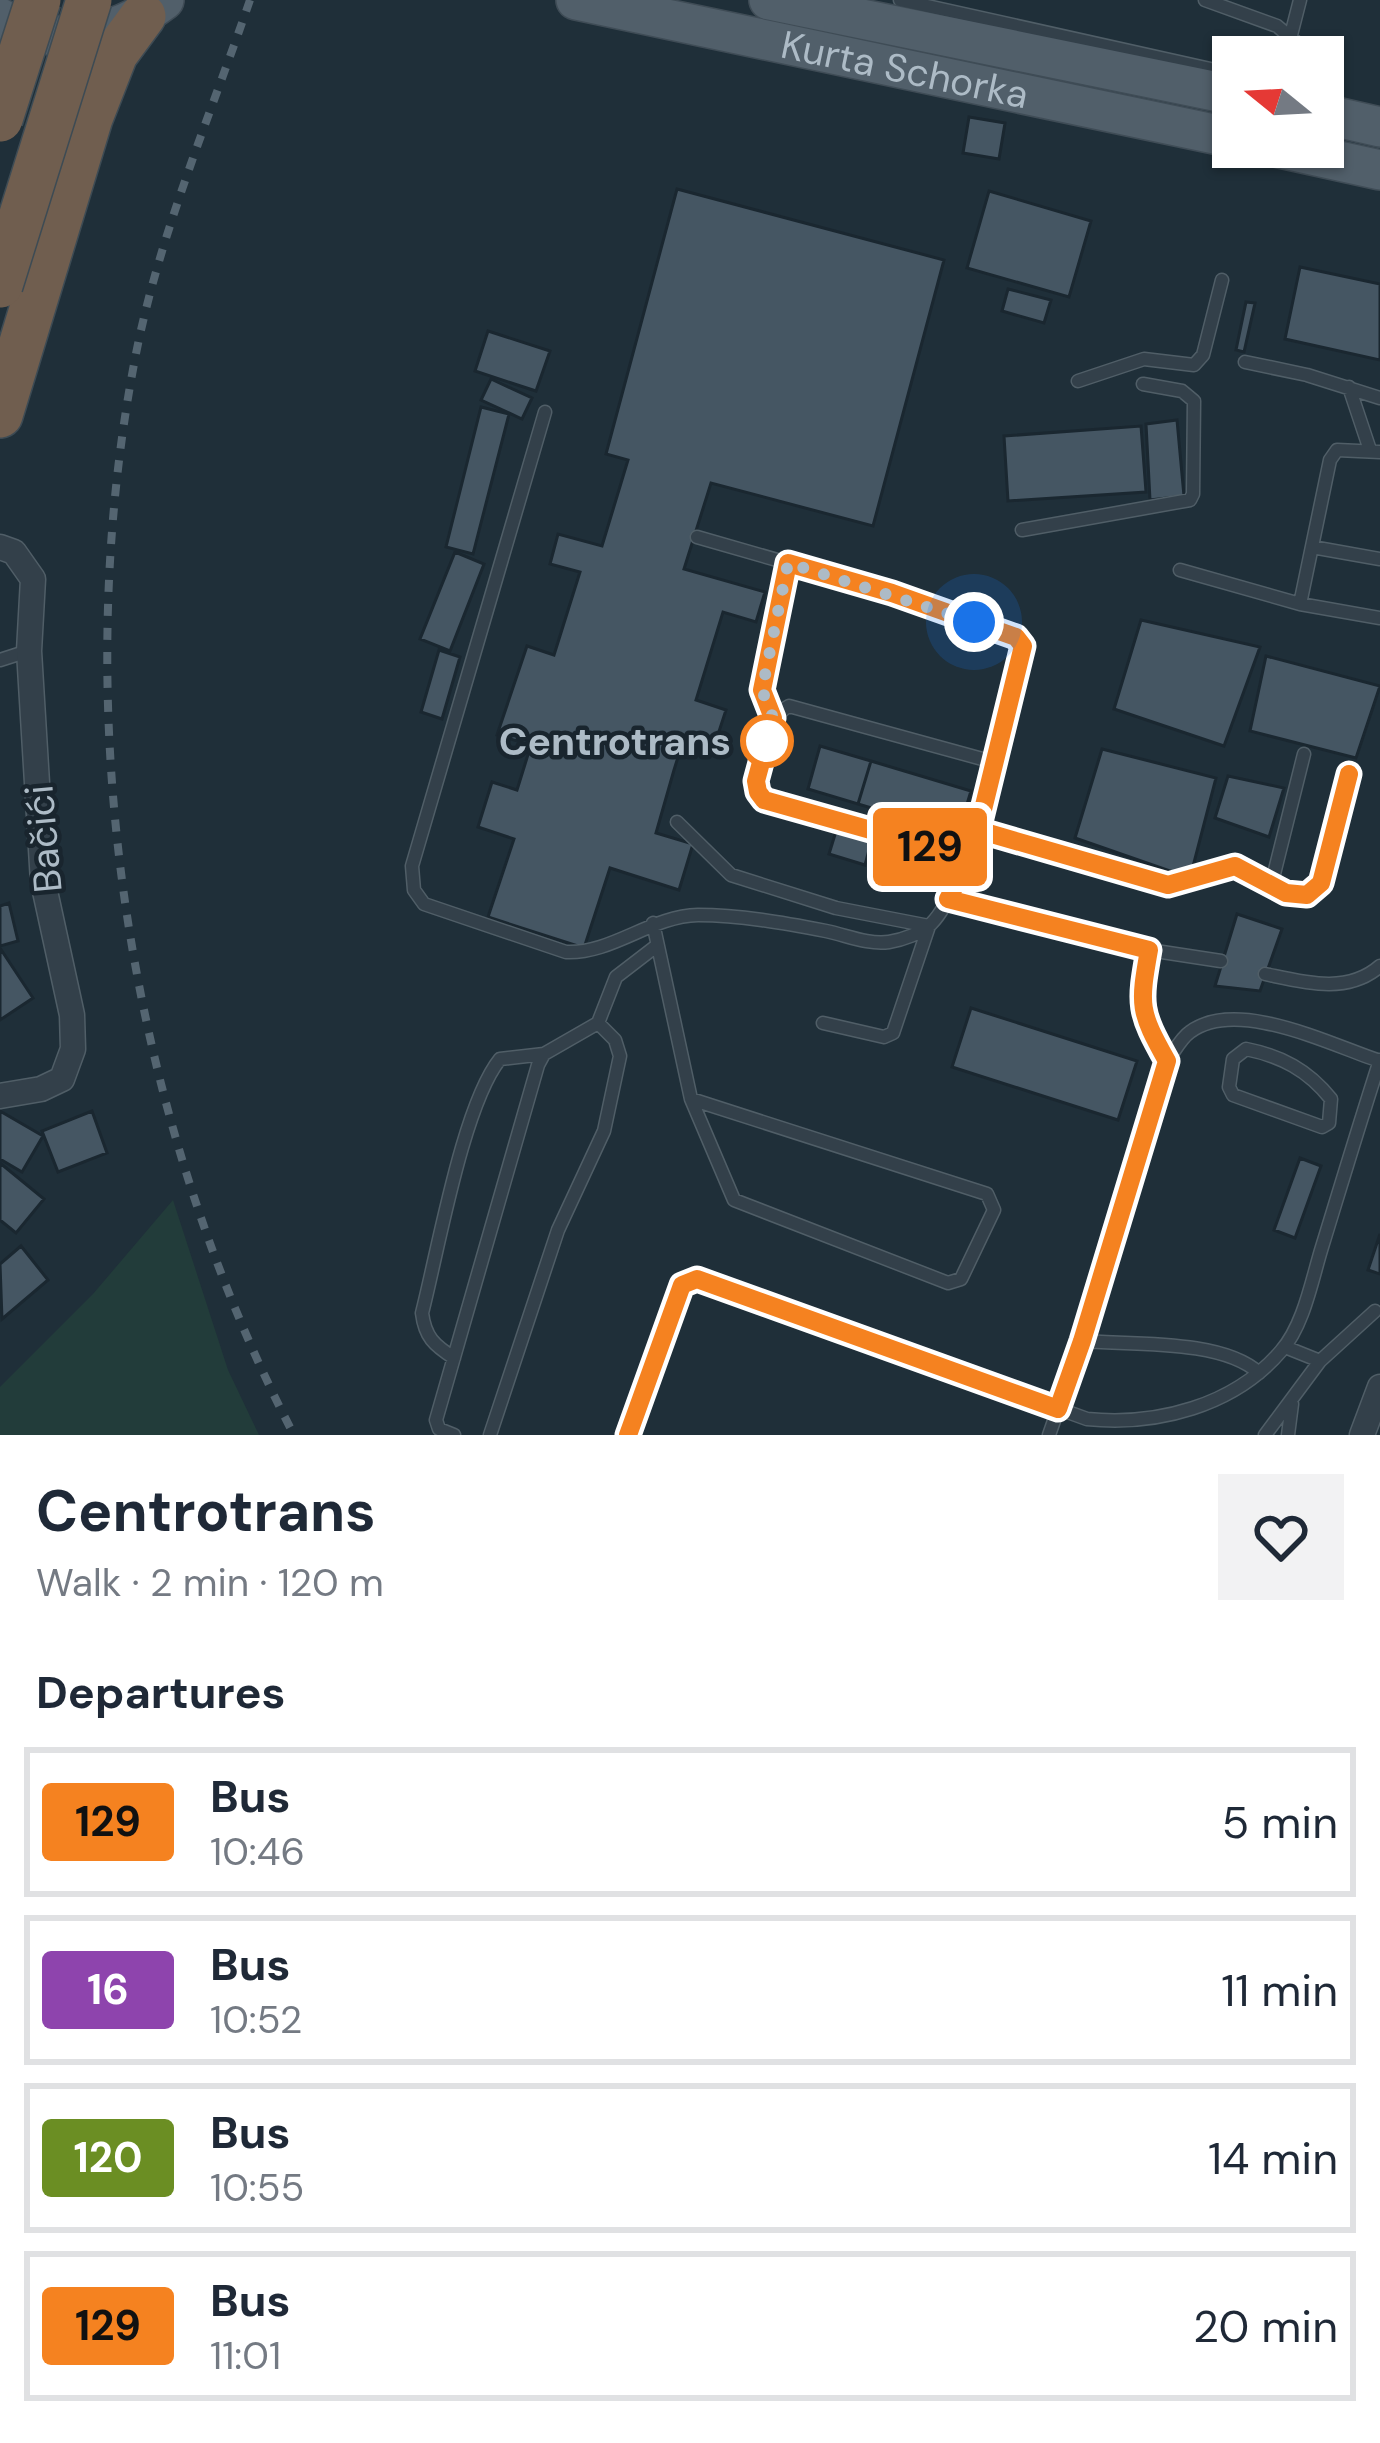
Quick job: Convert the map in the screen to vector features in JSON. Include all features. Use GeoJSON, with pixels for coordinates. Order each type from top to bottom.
{"type":"FeatureCollection","features":[{"type":"Feature","properties":{"kind":"highway"},"geometry":{"type":"LineString","coordinates":[[0,119],[38,0]]}},
{"type":"Feature","properties":{"kind":"highway"},"geometry":{"type":"LineString","coordinates":[[0,285],[89,0]]}},
{"type":"Feature","properties":{"kind":"highway"},"geometry":{"type":"LineString","coordinates":[[0,415],[90,118],[115,54],[154,8]]}},
{"type":"Feature","properties":{"kind":"main road","name":"Kurta Schorka"},"geometry":{"type":"LineString","coordinates":[[576,0],[1212,134]]}},
{"type":"Feature","properties":{"kind":"main road","name":"Kurta Schorka"},"geometry":{"type":"LineString","coordinates":[[769,0],[1212,91]]}},
{"type":"Feature","properties":{"kind":"main road"},"geometry":{"type":"LineString","coordinates":[[0,18],[42,34],[76,37],[111,31],[154,8]]}},
{"type":"Feature","properties":{"kind":"main road"},"geometry":{"type":"LineString","coordinates":[[1344,162],[1380,170]]}},
{"type":"Feature","properties":{"kind":"street","name":"Bačići"},"geometry":{"type":"LineString","coordinates":[[0,547],[14,552],[34,579],[29,651],[43,882],[72,1015],[73,1049],[62,1078],[40,1090],[0,1096]]}},
{"type":"Feature","properties":{"kind":"street"},"geometry":{"type":"LineString","coordinates":[[1363,1435],[1380,1387]]}},
{"type":"Feature","properties":{"kind":"lane"},"geometry":{"type":"LineString","coordinates":[[900,0],[1212,69]]}},
{"type":"Feature","properties":{"kind":"lane"},"geometry":{"type":"LineString","coordinates":[[1205,0],[1291,34],[1300,0]]}},
{"type":"Feature","properties":{"kind":"lane"},"geometry":{"type":"LineString","coordinates":[[1078,381],[1144,359],[1194,365],[1203,355],[1222,280]]}},
{"type":"Feature","properties":{"kind":"lane"},"geometry":{"type":"LineString","coordinates":[[1245,362],[1380,398]]}},
{"type":"Feature","properties":{"kind":"lane"},"geometry":{"type":"LineString","coordinates":[[1022,530],[1190,500],[1194,401],[1182,391],[1143,384]]}},
{"type":"Feature","properties":{"kind":"lane"},"geometry":{"type":"LineString","coordinates":[[1300,604],[1330,460],[1337,449],[1375,451],[1349,387]]}},
{"type":"Feature","properties":{"kind":"lane"},"geometry":{"type":"LineString","coordinates":[[545,412],[412,866],[414,890],[424,904],[566,952],[600,946],[653,922],[691,915],[728,916],[878,942],[892,942],[929,926]]}},
{"type":"Feature","properties":{"kind":"lane"},"geometry":{"type":"LineString","coordinates":[[697,537],[892,593],[1016,637],[1023,646],[970,858],[929,926],[893,1034],[884,1037],[823,1023]]}},
{"type":"Feature","properties":{"kind":"lane"},"geometry":{"type":"LineString","coordinates":[[1312,547],[1380,560]]}},
{"type":"Feature","properties":{"kind":"lane"},"geometry":{"type":"LineString","coordinates":[[788,563],[762,690],[773,718],[756,781],[758,792],[764,800],[970,858]]}},
{"type":"Feature","properties":{"kind":"lane"},"geometry":{"type":"LineString","coordinates":[[1180,570],[1300,604],[1380,618]]}},
{"type":"Feature","properties":{"kind":"lane"},"geometry":{"type":"LineString","coordinates":[[0,660],[29,651]]}},
{"type":"Feature","properties":{"kind":"lane"},"geometry":{"type":"LineString","coordinates":[[773,718],[789,706],[997,763]]}},
{"type":"Feature","properties":{"kind":"lane"},"geometry":{"type":"LineString","coordinates":[[1271,886],[1304,754]]}},
{"type":"Feature","properties":{"kind":"lane"},"geometry":{"type":"LineString","coordinates":[[978,830],[1168,885],[1227,866],[1251,872],[1298,896],[1315,892],[1321,883],[1349,774]]}},
{"type":"Feature","properties":{"kind":"lane"},"geometry":{"type":"LineString","coordinates":[[677,822],[731,875],[836,908],[929,926]]}},
{"type":"Feature","properties":{"kind":"lane"},"geometry":{"type":"LineString","coordinates":[[948,899],[1149,950],[1222,961]]}},
{"type":"Feature","properties":{"kind":"lane"},"geometry":{"type":"LineString","coordinates":[[653,922],[691,1100],[734,1200],[948,1283],[961,1280],[994,1210],[987,1194],[691,1100]]}},
{"type":"Feature","properties":{"kind":"lane"},"geometry":{"type":"LineString","coordinates":[[454,1358],[424,1332],[422,1313],[470,1123],[488,1074],[500,1059],[544,1054],[598,1023],[616,976],[655,947]]}},
{"type":"Feature","properties":{"kind":"lane"},"geometry":{"type":"LineString","coordinates":[[1149,950],[1140,1000],[1145,1022],[1167,1061]]}},
{"type":"Feature","properties":{"kind":"lane"},"geometry":{"type":"LineString","coordinates":[[1265,974],[1310,984],[1342,984],[1380,966]]}},
{"type":"Feature","properties":{"kind":"lane"},"geometry":{"type":"LineString","coordinates":[[628,1435],[682,1285],[697,1279],[1058,1409],[1087,1419],[1121,1422],[1196,1408],[1226,1395],[1259,1373],[1285,1347],[1305,1300],[1380,1061],[1250,1019],[1207,1024],[1189,1032],[1167,1061],[1082,1341],[1058,1409],[1049,1435]]}},
{"type":"Feature","properties":{"kind":"lane"},"geometry":{"type":"LineString","coordinates":[[490,1435],[558,1230],[604,1131],[620,1056],[615,1040],[598,1023]]}},
{"type":"Feature","properties":{"kind":"lane"},"geometry":{"type":"LineString","coordinates":[[1272,1054],[1277,1026]]}},
{"type":"Feature","properties":{"kind":"lane"},"geometry":{"type":"LineString","coordinates":[[1238,1052],[1272,1054],[1321,1086],[1330,1099],[1329,1123],[1322,1127],[1233,1095],[1229,1088],[1238,1052]]}},
{"type":"Feature","properties":{"kind":"lane"},"geometry":{"type":"LineString","coordinates":[[454,1435],[439,1429],[436,1420],[544,1054]]}},
{"type":"Feature","properties":{"kind":"lane"},"geometry":{"type":"LineString","coordinates":[[1265,1435],[1320,1361],[1375,1311]]}},
{"type":"Feature","properties":{"kind":"lane"},"geometry":{"type":"LineString","coordinates":[[1082,1341],[1222,1353],[1259,1373]]}},
{"type":"Feature","properties":{"kind":"lane"},"geometry":{"type":"LineString","coordinates":[[1285,1347],[1320,1361]]}},
{"type":"Feature","properties":{"kind":"lane"},"geometry":{"type":"LineString","coordinates":[[1288,1435],[1292,1403]]}},
{"type":"Feature","properties":{"kind":"green space"},"geometry":{"type":"Polygon","coordinates":[[[173,1200],[228,1370],[259,1435],[0,1435],[0,1387],[93,1294],[173,1200]]]}},
{"type":"Feature","properties":{"kind":"building"},"geometry":{"type":"Polygon","coordinates":[[[969,117],[1005,123],[999,159],[963,153],[969,117]]]}},
{"type":"Feature","properties":{"kind":"building"},"geometry":{"type":"Polygon","coordinates":[[[677,189],[944,260],[873,526],[711,483],[684,569],[765,592],[756,622],[723,612],[696,700],[726,710],[713,750],[683,741],[674,770],[656,833],[693,844],[679,890],[610,868],[584,948],[488,917],[514,839],[478,827],[492,782],[517,790],[531,745],[497,735],[527,646],[554,655],[580,572],[550,564],[558,534],[602,546],[628,460],[606,454],[677,189]]]}},
{"type":"Feature","properties":{"kind":"building"},"geometry":{"type":"Polygon","coordinates":[[[989,191],[1091,221],[1069,297],[967,268],[989,191]]]}},
{"type":"Feature","properties":{"kind":"building"},"geometry":{"type":"Polygon","coordinates":[[[1300,267],[1380,284],[1380,360],[1285,339],[1300,267]]]}},
{"type":"Feature","properties":{"kind":"building"},"geometry":{"type":"Polygon","coordinates":[[[1008,289],[1051,300],[1044,323],[1002,311],[1008,289]]]}},
{"type":"Feature","properties":{"kind":"building"},"geometry":{"type":"Polygon","coordinates":[[[1246,302],[1255,303],[1244,352],[1236,350],[1246,302]]]}},
{"type":"Feature","properties":{"kind":"building"},"geometry":{"type":"Polygon","coordinates":[[[488,331],[550,351],[536,391],[475,371],[488,331]]]}},
{"type":"Feature","properties":{"kind":"building"},"geometry":{"type":"Polygon","coordinates":[[[491,379],[532,398],[522,419],[481,400],[491,379]]]}},
{"type":"Feature","properties":{"kind":"building"},"geometry":{"type":"Polygon","coordinates":[[[481,407],[509,414],[473,554],[446,547],[481,407]]]}},
{"type":"Feature","properties":{"kind":"building"},"geometry":{"type":"Polygon","coordinates":[[[1177,420],[1184,496],[1150,500],[1146,424],[1177,420]]]}},
{"type":"Feature","properties":{"kind":"building"},"geometry":{"type":"Polygon","coordinates":[[[1141,426],[1146,492],[1008,501],[1004,436],[1141,426]]]}},
{"type":"Feature","properties":{"kind":"building"},"geometry":{"type":"Polygon","coordinates":[[[455,552],[484,564],[450,651],[420,639],[455,552]]]}},
{"type":"Feature","properties":{"kind":"building"},"geometry":{"type":"Polygon","coordinates":[[[1141,620],[1260,647],[1224,746],[1114,709],[1141,620]]]}},
{"type":"Feature","properties":{"kind":"building"},"geometry":{"type":"Polygon","coordinates":[[[439,650],[460,657],[442,719],[421,712],[439,650]]]}},
{"type":"Feature","properties":{"kind":"building"},"geometry":{"type":"Polygon","coordinates":[[[1266,656],[1380,686],[1356,758],[1250,731],[1266,656]]]}},
{"type":"Feature","properties":{"kind":"building"},"geometry":{"type":"Polygon","coordinates":[[[820,746],[871,761],[858,804],[808,789],[820,746]]]}},
{"type":"Feature","properties":{"kind":"building"},"geometry":{"type":"Polygon","coordinates":[[[1102,749],[1216,778],[1190,878],[1075,838],[1102,749]]]}},
{"type":"Feature","properties":{"kind":"building"},"geometry":{"type":"Polygon","coordinates":[[[871,761],[971,791],[958,834],[858,804],[871,761]]]}},
{"type":"Feature","properties":{"kind":"building"},"geometry":{"type":"Polygon","coordinates":[[[1228,776],[1284,788],[1269,837],[1215,818],[1228,776]]]}},
{"type":"Feature","properties":{"kind":"building"},"geometry":{"type":"Polygon","coordinates":[[[837,828],[872,839],[865,865],[829,854],[837,828]]]}},
{"type":"Feature","properties":{"kind":"building"},"geometry":{"type":"Polygon","coordinates":[[[9,903],[18,941],[0,946],[0,906],[9,903]]]}},
{"type":"Feature","properties":{"kind":"building"},"geometry":{"type":"Polygon","coordinates":[[[1237,914],[1282,929],[1260,991],[1215,986],[1237,914]]]}},
{"type":"Feature","properties":{"kind":"building"},"geometry":{"type":"Polygon","coordinates":[[[0,948],[33,998],[0,1020],[0,948]]]}},
{"type":"Feature","properties":{"kind":"building"},"geometry":{"type":"Polygon","coordinates":[[[971,1008],[1137,1061],[1118,1120],[952,1067],[971,1008]]]}},
{"type":"Feature","properties":{"kind":"building"},"geometry":{"type":"Polygon","coordinates":[[[0,1111],[43,1136],[22,1172],[0,1159],[0,1111]]]}},
{"type":"Feature","properties":{"kind":"building"},"geometry":{"type":"Polygon","coordinates":[[[92,1111],[107,1153],[58,1172],[42,1131],[92,1111]]]}},
{"type":"Feature","properties":{"kind":"building"},"geometry":{"type":"Polygon","coordinates":[[[1300,1158],[1321,1166],[1295,1238],[1274,1230],[1300,1158]]]}},
{"type":"Feature","properties":{"kind":"building"},"geometry":{"type":"Polygon","coordinates":[[[0,1163],[44,1199],[16,1233],[0,1220],[0,1163]]]}},
{"type":"Feature","properties":{"kind":"building"},"geometry":{"type":"Polygon","coordinates":[[[1380,1234],[1380,1274],[1368,1270],[1380,1234]]]}},
{"type":"Feature","properties":{"kind":"building"},"geometry":{"type":"Polygon","coordinates":[[[21,1246],[48,1280],[2,1319],[0,1264],[21,1246]]]}},
{"type":"Feature","properties":{"kind":"railway"},"geometry":{"type":"LineString","coordinates":[[250,0],[170,226],[134,364],[115,499],[107,636],[111,775],[127,913],[153,1050],[190,1183],[237,1312],[294,1435]]}},
{"type":"Feature","properties":{"kind":"bus line","name":"129"},"geometry":{"type":"LineString","coordinates":[[628,1435],[682,1285],[697,1279],[1058,1409],[1167,1061],[1145,1022],[1140,1000],[1149,950],[948,899],[970,858],[764,800],[756,781],[773,718],[762,690],[788,563],[892,593],[1016,637],[1023,646],[978,830],[1168,885],[1235,866],[1286,893],[1307,895],[1321,883],[1349,774]]}},
{"type":"Feature","properties":{"kind":"place","name":"Centrotrans"},"geometry":{"type":"Point","coordinates":[767,741]}},
{"type":"Feature","properties":{"kind":"route"},"geometry":{"type":"LineString","coordinates":[[767,741],[765,749],[773,718],[762,690],[788,563],[974,622]]}}]}
